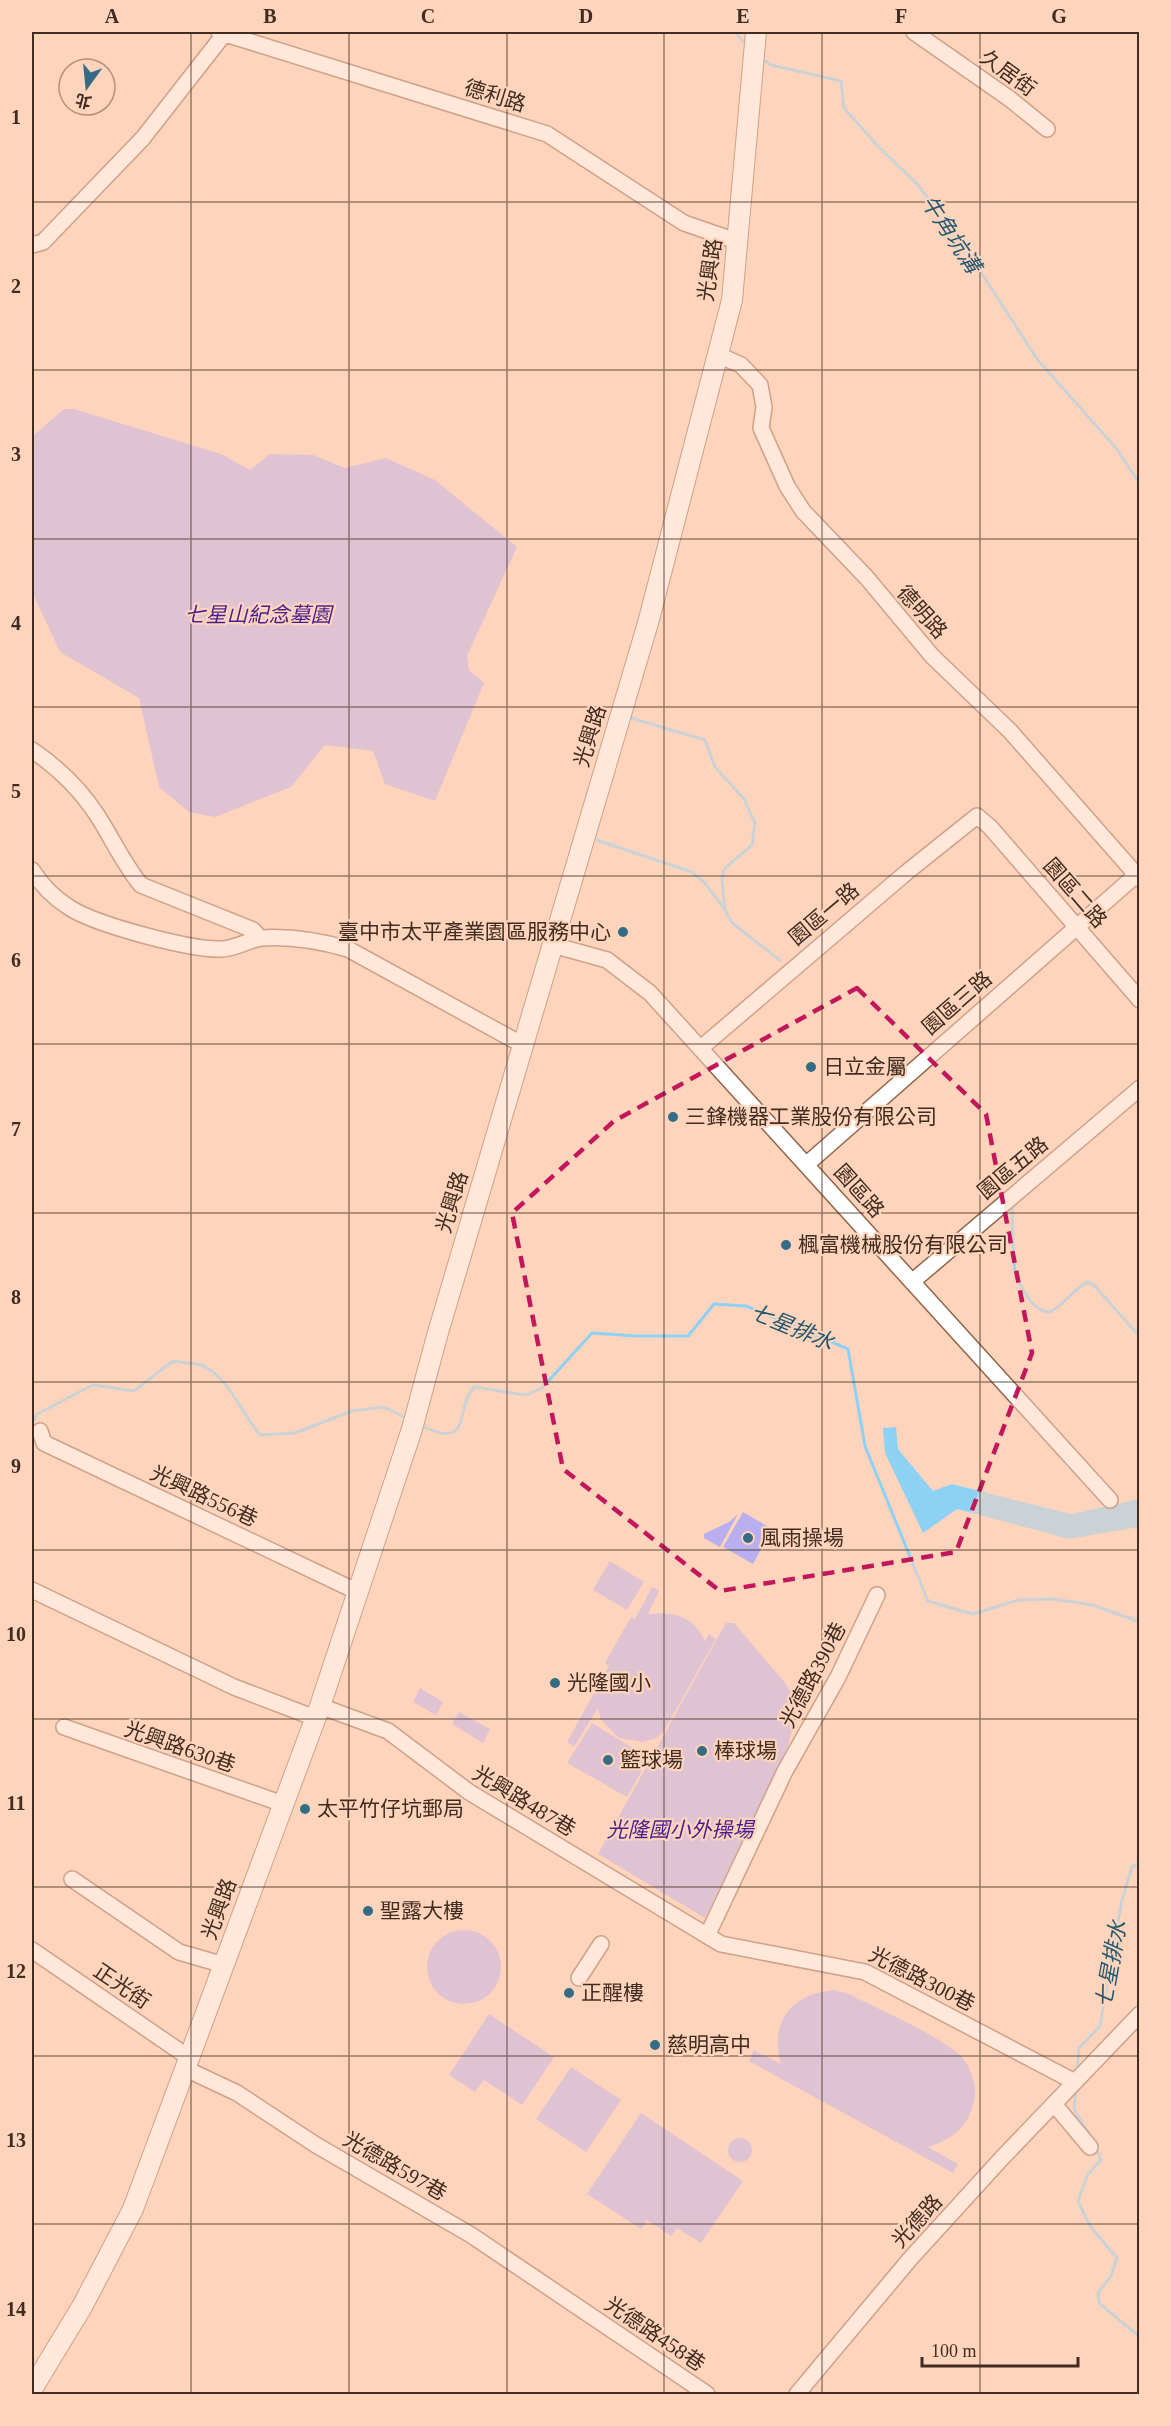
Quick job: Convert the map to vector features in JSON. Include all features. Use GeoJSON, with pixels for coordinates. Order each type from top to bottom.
{"type":"FeatureCollection","features":[{"type":"Feature","properties":{"kind":"main road","name":"光興路"},"geometry":{"type":"LineString","coordinates":[[32,2389],[83,2305],[133,2210],[186,2062],[318,1712],[414,1421],[648,623],[732,300],[756,33]]}},
{"type":"Feature","properties":{"kind":"street","name":"德利路"},"geometry":{"type":"LineString","coordinates":[[222,32],[547,134],[684,223],[739,242]]}},
{"type":"Feature","properties":{"kind":"street"},"geometry":{"type":"LineString","coordinates":[[32,245],[43,242],[143,138],[222,32]]}},
{"type":"Feature","properties":{"kind":"street","name":"久居街"},"geometry":{"type":"LineString","coordinates":[[914,32],[1010,99],[1047,129]]}},
{"type":"Feature","properties":{"kind":"street","name":"德明路"},"geometry":{"type":"LineString","coordinates":[[718,355],[741,365],[760,385],[764,407],[761,428],[787,486],[802,511],[867,578],[932,656],[1010,732],[1138,877]]}},
{"type":"Feature","properties":{"kind":"street"},"geometry":{"type":"LineString","coordinates":[[32,750],[74,785],[96,813],[129,870],[141,885],[253,930],[260,938]]}},
{"type":"Feature","properties":{"kind":"street","name":"園區二路"},"geometry":{"type":"LineString","coordinates":[[977,816],[990,827],[1140,1000]]}},
{"type":"Feature","properties":{"kind":"street","name":"園區一路"},"geometry":{"type":"LineString","coordinates":[[702,1047],[889,887],[977,816]]}},
{"type":"Feature","properties":{"kind":"street"},"geometry":{"type":"LineString","coordinates":[[32,870],[43,888],[71,909],[94,919],[187,946],[223,950],[260,938],[317,940],[348,949],[523,1045]]}},
{"type":"Feature","properties":{"kind":"street","name":"園區三路"},"geometry":{"type":"LineString","coordinates":[[807,1164],[1077,927],[1138,877]]}},
{"type":"Feature","properties":{"kind":"street","name":"園區路"},"geometry":{"type":"LineString","coordinates":[[553,945],[607,960],[650,993],[702,1047],[1110,1500]]}},
{"type":"Feature","properties":{"kind":"street","name":"園區五路"},"geometry":{"type":"LineString","coordinates":[[913,1281],[1140,1088]]}},
{"type":"Feature","properties":{"kind":"street","name":"光興路556巷"},"geometry":{"type":"LineString","coordinates":[[40,1431],[44,1443],[358,1592]]}},
{"type":"Feature","properties":{"kind":"street","name":"光興路487巷"},"geometry":{"type":"LineString","coordinates":[[32,1590],[234,1687],[388,1731],[463,1789],[706,1936]]}},
{"type":"Feature","properties":{"kind":"street","name":"光德路390巷"},"geometry":{"type":"LineString","coordinates":[[706,1936],[784,1771],[838,1677],[877,1595]]}},
{"type":"Feature","properties":{"kind":"street","name":"光興路630巷"},"geometry":{"type":"LineString","coordinates":[[64,1727],[283,1804]]}},
{"type":"Feature","properties":{"kind":"street"},"geometry":{"type":"LineString","coordinates":[[72,1879],[179,1952],[224,1965]]}},
{"type":"Feature","properties":{"kind":"street","name":"光德路300巷"},"geometry":{"type":"LineString","coordinates":[[706,1936],[740,1949],[865,1971],[1075,2082]]}},
{"type":"Feature","properties":{"kind":"street"},"geometry":{"type":"LineString","coordinates":[[579,1978],[601,1944]]}},
{"type":"Feature","properties":{"kind":"street","name":"正光街"},"geometry":{"type":"LineString","coordinates":[[32,1950],[186,2062]]}},
{"type":"Feature","properties":{"kind":"street","name":"光德路"},"geometry":{"type":"LineString","coordinates":[[797,2394],[910,2259],[1002,2158],[1140,2014]]}},
{"type":"Feature","properties":{"kind":"street","name":"光德路597巷"},"geometry":{"type":"LineString","coordinates":[[186,2062],[316,2145],[471,2235],[579,2309]]}},
{"type":"Feature","properties":{"kind":"street"},"geometry":{"type":"LineString","coordinates":[[1054,2104],[1090,2147]]}},
{"type":"Feature","properties":{"kind":"street","name":"光德路458巷"},"geometry":{"type":"LineString","coordinates":[[579,2309],[707,2394]]}},
{"type":"Feature","properties":{"kind":"highlighted area"},"geometry":{"type":"Polygon","coordinates":[[[857,988],[986,1114],[1032,1353],[956,1552],[720,1591],[563,1469],[512,1213],[614,1121],[857,988]]]}},
{"type":"Feature","properties":{"kind":"green space","name":"七星山紀念墓園"},"geometry":{"type":"Polygon","coordinates":[[[64,409],[74,409],[221,454],[250,470],[270,454],[313,455],[345,468],[386,458],[435,480],[517,547],[467,656],[469,670],[484,683],[435,801],[385,784],[373,751],[325,745],[291,787],[215,817],[189,812],[159,787],[139,698],[60,652],[33,594],[32,437],[64,409]]]}},
{"type":"Feature","properties":{"kind":"green space","name":"風雨操場"},"geometry":{"type":"Polygon","coordinates":[[[743,1512],[772,1529],[753,1564],[723,1547],[743,1512]]]}},
{"type":"Feature","properties":{"kind":"green space"},"geometry":{"type":"Polygon","coordinates":[[[738,1514],[720,1547],[704,1538],[704,1534],[729,1522],[738,1514]]]}},
{"type":"Feature","properties":{"kind":"green space"},"geometry":{"type":"Polygon","coordinates":[[[610,1561],[644,1582],[627,1610],[593,1590],[610,1561]]]}},
{"type":"Feature","properties":{"kind":"green space"},"geometry":{"type":"Polygon","coordinates":[[[652,1587],[659,1591],[648,1614],[666,1613],[682,1617],[695,1626],[705,1641],[709,1634],[716,1639],[662,1734],[643,1742],[619,1738],[601,1720],[598,1708],[574,1747],[567,1742],[609,1666],[605,1663],[631,1617],[635,1619],[652,1587]]]}},
{"type":"Feature","properties":{"kind":"green space","name":"光隆國小外操場"},"geometry":{"type":"Polygon","coordinates":[[[726,1623],[734,1623],[786,1684],[798,1707],[788,1746],[705,1918],[598,1854],[726,1623]]]}},
{"type":"Feature","properties":{"kind":"green space"},"geometry":{"type":"Polygon","coordinates":[[[420,1688],[443,1702],[436,1715],[413,1702],[420,1688]]]}},
{"type":"Feature","properties":{"kind":"green space"},"geometry":{"type":"Polygon","coordinates":[[[459,1712],[490,1729],[483,1743],[452,1724],[459,1712]]]}},
{"type":"Feature","properties":{"kind":"green space","name":"籃球場"},"geometry":{"type":"Polygon","coordinates":[[[592,1723],[649,1758],[627,1797],[567,1763],[592,1723]]]}},
{"type":"Feature","properties":{"kind":"green space"},"geometry":{"type":"Polygon","coordinates":[[[464,1930],[485,1936],[495,1946],[501,1967],[495,1988],[485,1998],[464,2004],[443,1998],[433,1988],[427,1967],[433,1946],[443,1936],[464,1930]]]}},
{"type":"Feature","properties":{"kind":"green space"},"geometry":{"type":"Polygon","coordinates":[[[834,1990],[849,1994],[918,2028],[944,2043],[965,2062],[972,2076],[975,2091],[970,2114],[962,2127],[950,2137],[928,2147],[958,2164],[953,2173],[749,2061],[754,2050],[781,2064],[778,2035],[787,2013],[806,1997],[834,1990]]]}},
{"type":"Feature","properties":{"kind":"green space"},"geometry":{"type":"Polygon","coordinates":[[[489,2014],[554,2057],[522,2105],[484,2080],[475,2092],[449,2075],[489,2014]]]}},
{"type":"Feature","properties":{"kind":"green space"},"geometry":{"type":"Polygon","coordinates":[[[571,2067],[621,2100],[586,2152],[536,2119],[571,2067]]]}},
{"type":"Feature","properties":{"kind":"green space"},"geometry":{"type":"Polygon","coordinates":[[[641,2113],[743,2181],[701,2243],[677,2228],[671,2236],[647,2220],[641,2229],[587,2194],[641,2113]]]}},
{"type":"Feature","properties":{"kind":"green space"},"geometry":{"type":"Polygon","coordinates":[[[740,2138],[749,2141],[752,2150],[749,2159],[740,2162],[731,2159],[728,2150],[731,2141],[740,2138]]]}},
{"type":"Feature","properties":{"kind":"water"},"geometry":{"type":"Polygon","coordinates":[[[896,1427],[898,1449],[933,1491],[952,1484],[1071,1514],[1139,1499],[1139,1527],[1069,1539],[957,1509],[923,1533],[885,1453],[883,1428],[896,1427]]]}},
{"type":"Feature","properties":{"kind":"waterway","name":"牛角坑溝"},"geometry":{"type":"LineString","coordinates":[[735,32],[747,46]]}},
{"type":"Feature","properties":{"kind":"waterway","name":"牛角坑溝"},"geometry":{"type":"LineString","coordinates":[[761,58],[771,65],[841,81],[844,108],[878,146],[918,185],[981,272],[1037,359],[1116,448],[1140,484]]}},
{"type":"Feature","properties":{"kind":"waterway"},"geometry":{"type":"LineString","coordinates":[[631,718],[705,740],[715,767],[744,799],[755,823],[752,845],[724,869],[722,880],[725,910]]}},
{"type":"Feature","properties":{"kind":"waterway"},"geometry":{"type":"LineString","coordinates":[[597,840],[692,872],[705,883],[732,923],[780,960]]}},
{"type":"Feature","properties":{"kind":"waterway"},"geometry":{"type":"LineString","coordinates":[[1012,1208],[1015,1269],[1023,1290],[1033,1304],[1039,1309],[1051,1311],[1088,1282],[1095,1286],[1140,1337]]}},
{"type":"Feature","properties":{"kind":"waterway","name":"七星排水"},"geometry":{"type":"LineString","coordinates":[[420,1425],[448,1434],[456,1431],[468,1396],[474,1387],[526,1395],[542,1388],[592,1333],[688,1336],[714,1304],[746,1306],[848,1349],[865,1446],[928,1601],[973,1614],[1018,1600],[1053,1599],[1093,1605],[1140,1622]]}},
{"type":"Feature","properties":{"kind":"waterway","name":"七星排水"},"geometry":{"type":"LineString","coordinates":[[32,1425],[37,1414],[93,1385],[134,1391],[173,1361],[201,1365],[210,1369],[226,1385],[260,1435],[295,1433],[352,1411],[384,1407],[408,1419]]}},
{"type":"Feature","properties":{"kind":"waterway","name":"七星排水"},"geometry":{"type":"LineString","coordinates":[[1077,2070],[1079,2048],[1100,2026],[1122,1900],[1132,1867],[1140,1862]]}},
{"type":"Feature","properties":{"kind":"waterway","name":"七星排水"},"geometry":{"type":"LineString","coordinates":[[1076,2088],[1074,2109],[1089,2134]]}},
{"type":"Feature","properties":{"kind":"waterway","name":"七星排水"},"geometry":{"type":"LineString","coordinates":[[1096,2148],[1101,2160],[1088,2174],[1078,2201],[1090,2226],[1117,2258],[1111,2276],[1098,2293],[1099,2303],[1140,2337]]}},
{"type":"Feature","properties":{"kind":"place","name":"臺中市太平產業園區服務中心"},"geometry":{"type":"Point","coordinates":[623,932]}},
{"type":"Feature","properties":{"kind":"place","name":"日立金屬"},"geometry":{"type":"Point","coordinates":[811,1067]}},
{"type":"Feature","properties":{"kind":"place","name":"三鋒機器工業股份有限公司"},"geometry":{"type":"Point","coordinates":[673,1117]}},
{"type":"Feature","properties":{"kind":"place","name":"楓富機械股份有限公司"},"geometry":{"type":"Point","coordinates":[786,1245]}},
{"type":"Feature","properties":{"kind":"place","name":"風雨操場"},"geometry":{"type":"Point","coordinates":[748,1538]}},
{"type":"Feature","properties":{"kind":"place","name":"光隆國小"},"geometry":{"type":"Point","coordinates":[555,1683]}},
{"type":"Feature","properties":{"kind":"place","name":"棒球場"},"geometry":{"type":"Point","coordinates":[702,1751]}},
{"type":"Feature","properties":{"kind":"place","name":"籃球場"},"geometry":{"type":"Point","coordinates":[608,1760]}},
{"type":"Feature","properties":{"kind":"place","name":"太平竹仔坑郵局"},"geometry":{"type":"Point","coordinates":[305,1809]}},
{"type":"Feature","properties":{"kind":"place","name":"聖露大樓"},"geometry":{"type":"Point","coordinates":[368,1911]}},
{"type":"Feature","properties":{"kind":"place","name":"正醒樓"},"geometry":{"type":"Point","coordinates":[569,1993]}},
{"type":"Feature","properties":{"kind":"place","name":"慈明高中"},"geometry":{"type":"Point","coordinates":[655,2045]}}]}
